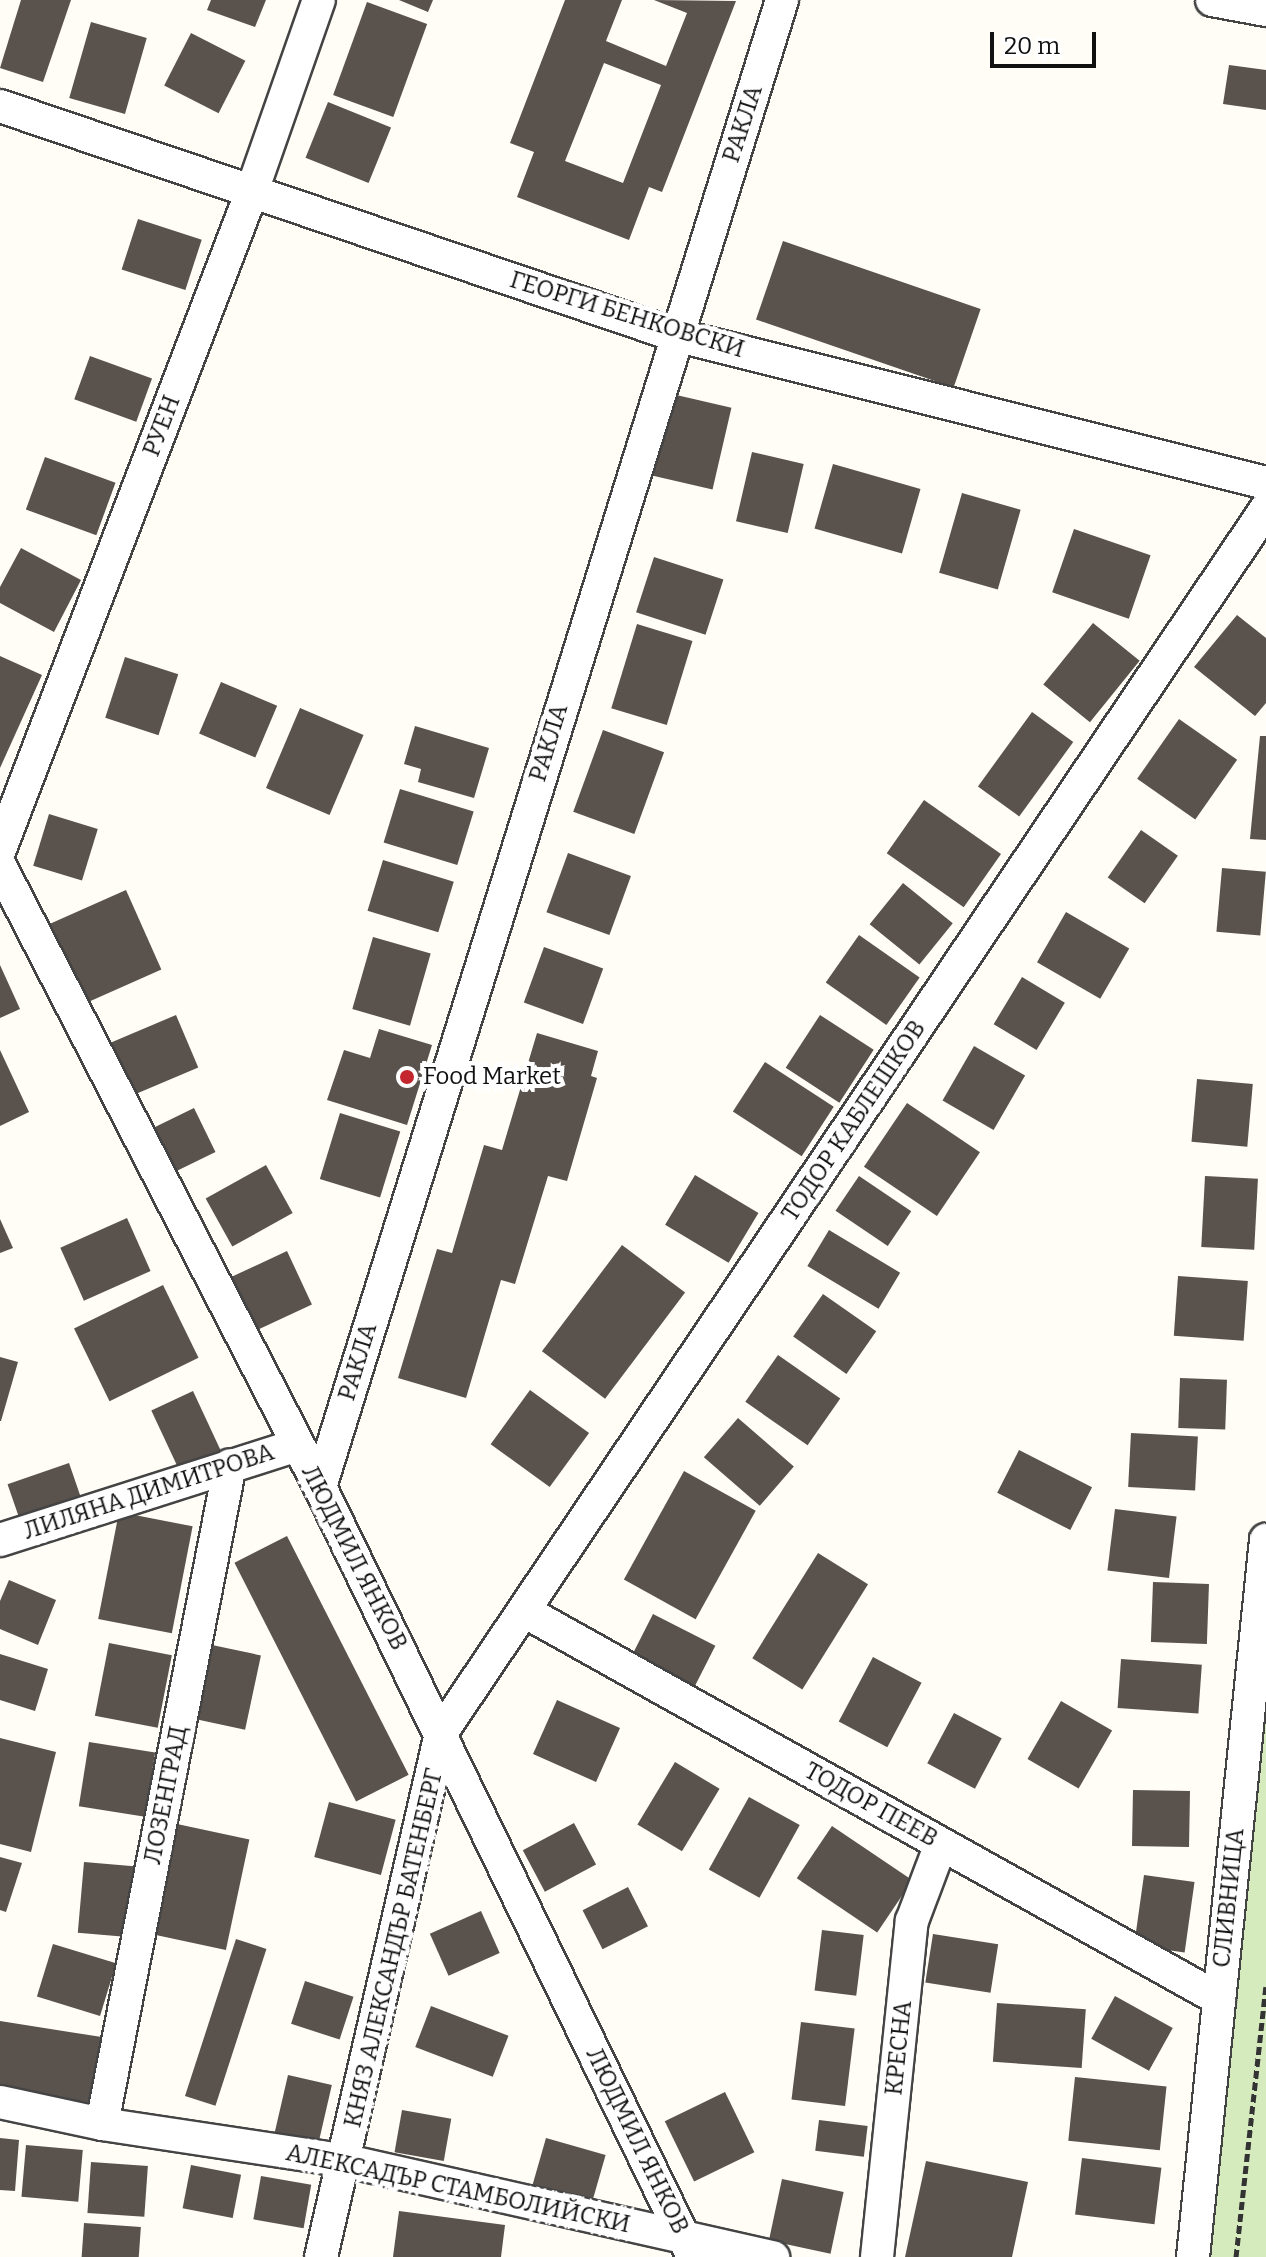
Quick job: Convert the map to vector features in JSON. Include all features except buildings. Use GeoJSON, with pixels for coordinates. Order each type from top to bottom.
{"type":"FeatureCollection","features":[{"type":"Feature","properties":{"kind":"street","name":"РУЕН"},"geometry":{"type":"LineString","coordinates":[[0,849],[252,191],[319,0]]}},
{"type":"Feature","properties":{"kind":"street","name":"РАКЛА"},"geometry":{"type":"LineString","coordinates":[[320,1487],[675,335],[782,0]]}},
{"type":"Feature","properties":{"kind":"street"},"geometry":{"type":"LineString","coordinates":[[1212,0],[1266,10]]}},
{"type":"Feature","properties":{"kind":"street","name":"ГЕОРГИ БЕНКОВСКИ"},"geometry":{"type":"LineString","coordinates":[[0,106],[675,335],[1266,483]]}},
{"type":"Feature","properties":{"kind":"street","name":"ТОДОР КАБЛЕШКОВ"},"geometry":{"type":"LineString","coordinates":[[441,1733],[1266,509]]}},
{"type":"Feature","properties":{"kind":"street","name":"ЛЮДМИЛ ЯНКОВ"},"geometry":{"type":"LineString","coordinates":[[0,866],[320,1487],[688,2248]]}},
{"type":"Feature","properties":{"kind":"street","name":"ЛИЛЯНА ДИМИТРОВА"},"geometry":{"type":"LineString","coordinates":[[0,1540],[297,1445]]}},
{"type":"Feature","properties":{"kind":"street","name":"ЛОЗЕНГРАД"},"geometry":{"type":"LineString","coordinates":[[102,2124],[230,1465]]}},
{"type":"Feature","properties":{"kind":"street","name":"СЛИВНИЦА"},"geometry":{"type":"LineString","coordinates":[[1193,2257],[1266,1540]]}},
{"type":"Feature","properties":{"kind":"street","name":"ТОДОР ПЕЕВ"},"geometry":{"type":"LineString","coordinates":[[524,1611],[1219,1999]]}},
{"type":"Feature","properties":{"kind":"street","name":"КНЯЗ АЛЕКСАНДЪР БАТЕНБЕРГ"},"geometry":{"type":"LineString","coordinates":[[321,2257],[346,2161],[441,1733]]}},
{"type":"Feature","properties":{"kind":"street","name":"КРЕСНА"},"geometry":{"type":"LineString","coordinates":[[877,2257],[912,1921],[941,1844]]}},
{"type":"Feature","properties":{"kind":"street","name":"АЛЕКСАДЪР СТАМБОЛИЙСКИ"},"geometry":{"type":"LineString","coordinates":[[0,2102],[102,2124],[346,2161],[688,2248],[773,2257]]}},
{"type":"Feature","properties":{"kind":"path"},"geometry":{"type":"LineString","coordinates":[[1236,2257],[1266,1987]]}},
{"type":"Feature","properties":{"kind":"green space"},"geometry":{"type":"Polygon","coordinates":[[[1266,1646],[1266,2257],[1194,2257],[1266,1646]]]}},
{"type":"Feature","properties":{"kind":"place","name":"Food Market"},"geometry":{"type":"Point","coordinates":[407,1077]}}]}
